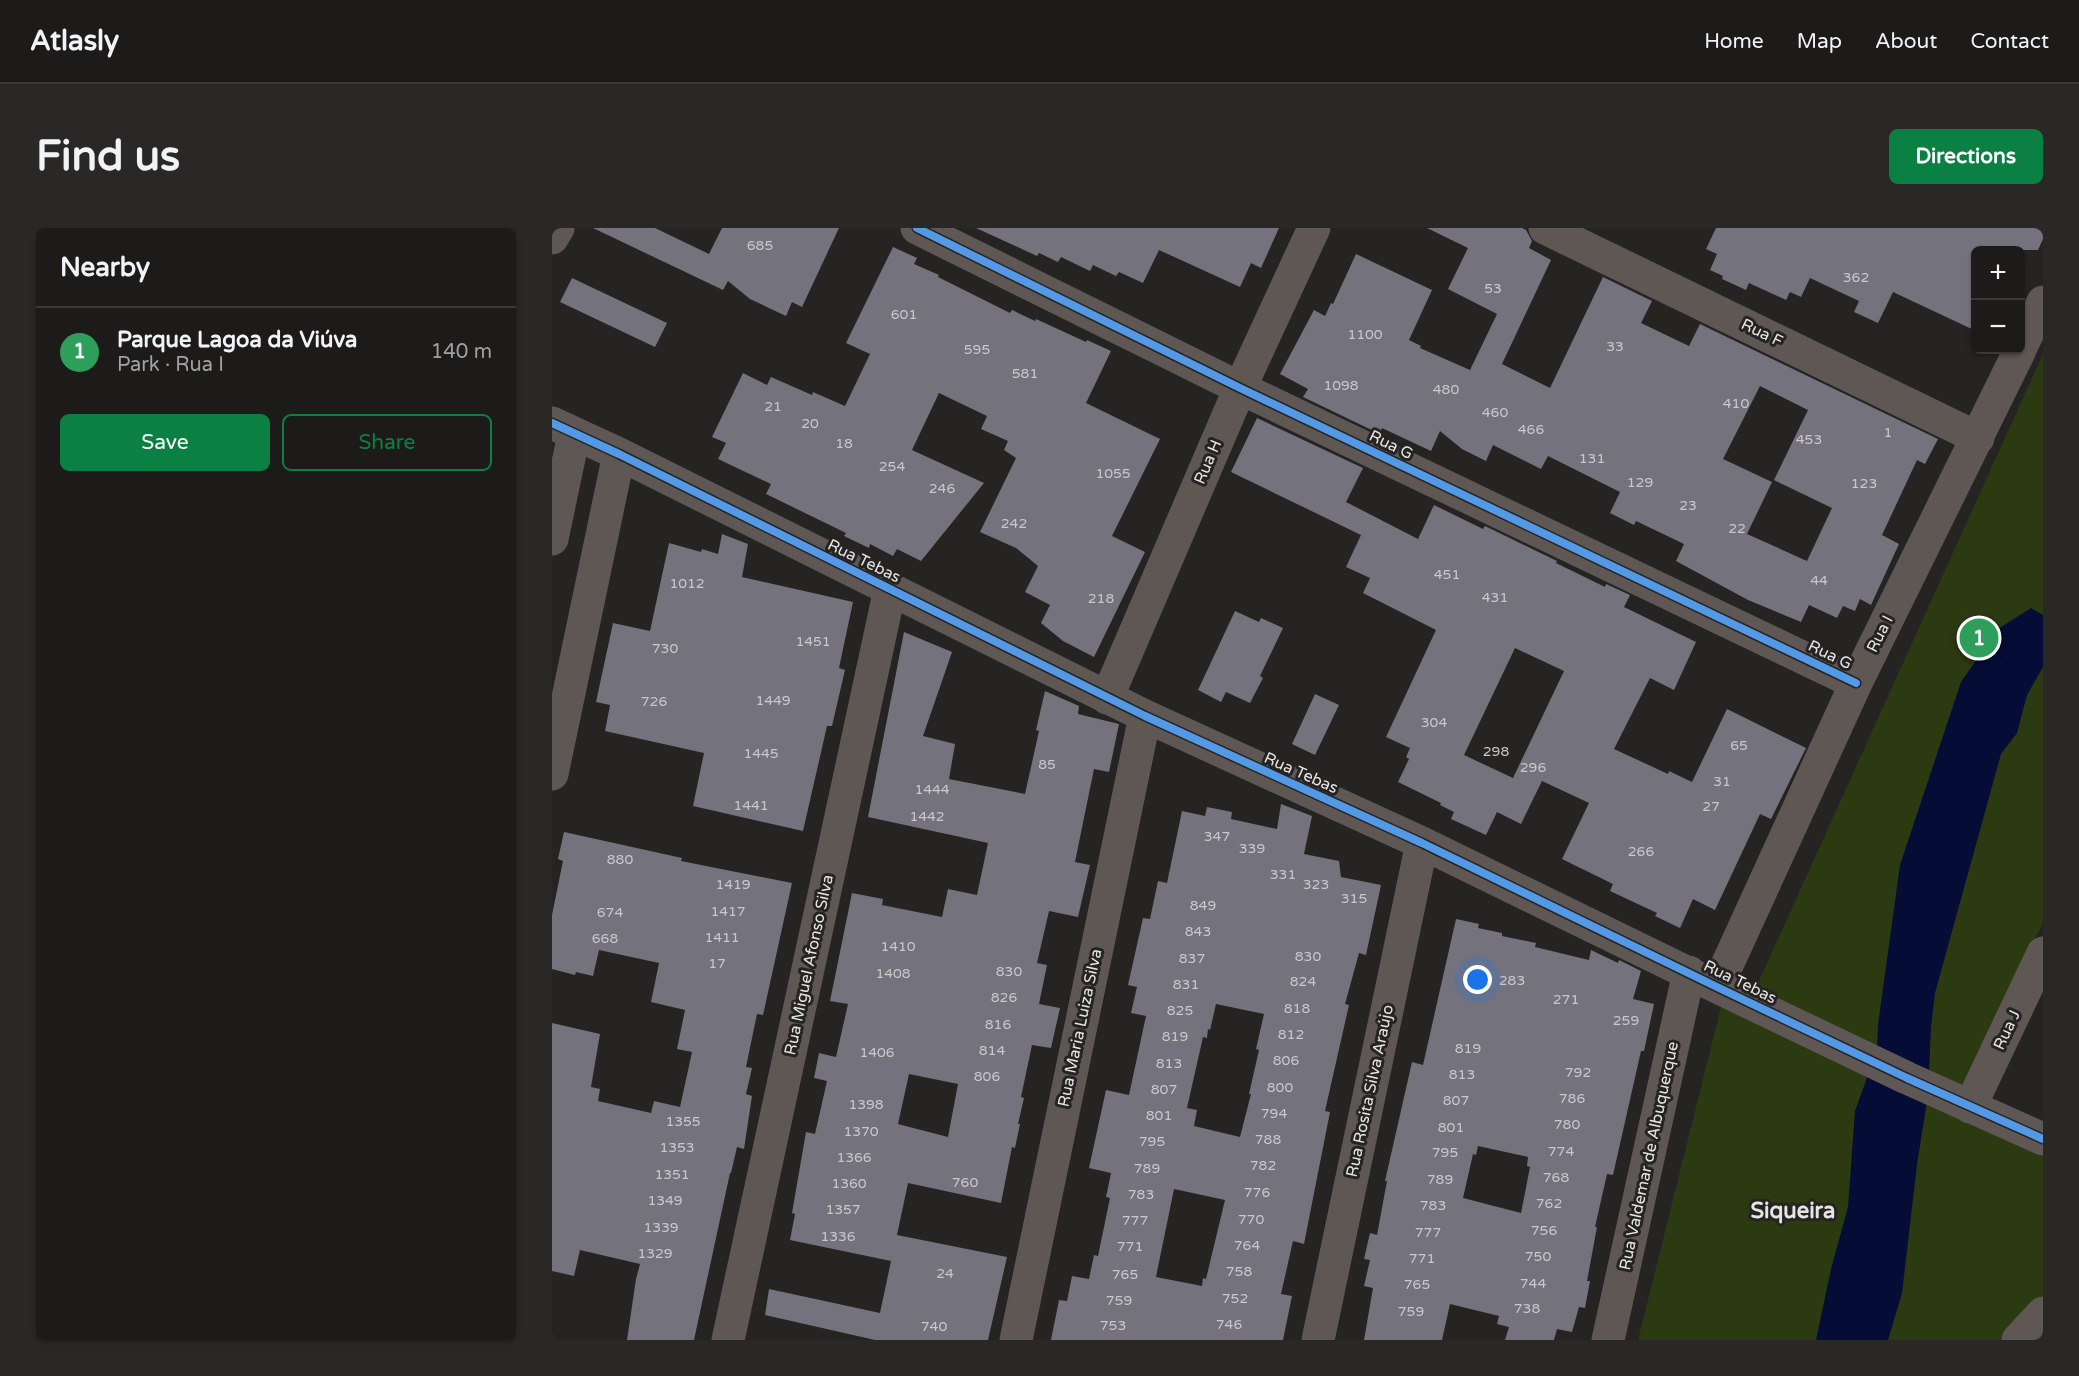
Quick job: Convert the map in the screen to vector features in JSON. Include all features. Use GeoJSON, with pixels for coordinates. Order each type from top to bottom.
{"type":"FeatureCollection","features":[{"type":"Feature","properties":{"kind":"street"},"geometry":{"type":"LineString","coordinates":[[552,238],[558,228]]}},
{"type":"Feature","properties":{"kind":"street","name":"Rua G"},"geometry":{"type":"LineString","coordinates":[[917,228],[1240,388],[1856,683]]}},
{"type":"Feature","properties":{"kind":"street","name":"Rua H"},"geometry":{"type":"LineString","coordinates":[[1107,698],[1240,388],[1314,228]]}},
{"type":"Feature","properties":{"kind":"street","name":"Rua F"},"geometry":{"type":"LineString","coordinates":[[1545,228],[1978,438]]}},
{"type":"Feature","properties":{"kind":"street","name":"Rua I"},"geometry":{"type":"LineString","coordinates":[[2025,339],[2043,302]]}},
{"type":"Feature","properties":{"kind":"street","name":"Rua I"},"geometry":{"type":"LineString","coordinates":[[1703,980],[1856,683],[2018,354]]}},
{"type":"Feature","properties":{"kind":"street"},"geometry":{"type":"LineString","coordinates":[[552,539],[563,429]]}},
{"type":"Feature","properties":{"kind":"street","name":"Rua Tebas"},"geometry":{"type":"LineString","coordinates":[[563,429],[619,454],[1145,717],[1422,843],[1703,980],[1970,1107],[2043,1139]]}},
{"type":"Feature","properties":{"kind":"street"},"geometry":{"type":"LineString","coordinates":[[552,774],[619,454]]}},
{"type":"Feature","properties":{"kind":"street","name":"Rua Miguel Afonso Silva"},"geometry":{"type":"LineString","coordinates":[[728,1340],[890,590]]}},
{"type":"Feature","properties":{"kind":"street","name":"Rua Maria Luiza Silva"},"geometry":{"type":"LineString","coordinates":[[1016,1340],[1145,717]]}},
{"type":"Feature","properties":{"kind":"street","name":"Rua Rosita Silva Araújo"},"geometry":{"type":"LineString","coordinates":[[1318,1340],[1422,843]]}},
{"type":"Feature","properties":{"kind":"street","name":"Rua J"},"geometry":{"type":"LineString","coordinates":[[1970,1107],[2043,953]]}},
{"type":"Feature","properties":{"kind":"street","name":"Rua Valdemar de Albuquerque"},"geometry":{"type":"LineString","coordinates":[[1608,1340],[1703,980]]}},
{"type":"Feature","properties":{"kind":"street"},"geometry":{"type":"LineString","coordinates":[[2018,1340],[2043,1313]]}},
{"type":"Feature","properties":{"kind":"green space"},"geometry":{"type":"Polygon","coordinates":[[[2043,354],[2043,922],[1962,1093],[1754,992],[2043,354]]]}},
{"type":"Feature","properties":{"kind":"green space"},"geometry":{"type":"Polygon","coordinates":[[[1721,1007],[2043,1153],[2043,1301],[2011,1340],[1638,1340],[1721,1007]]]}},
{"type":"Feature","properties":{"kind":"shaded area"},"geometry":{"type":"Polygon","coordinates":[[[2031,608],[2043,615],[2043,667],[2027,695],[2017,733],[2001,754],[1935,993],[1929,1072],[1877,1049],[1878,1025],[1900,865],[1961,682],[1998,629],[2031,608]]]}},
{"type":"Feature","properties":{"kind":"shaded area"},"geometry":{"type":"Polygon","coordinates":[[[1868,1075],[1927,1101],[1902,1293],[1888,1340],[1816,1340],[1831,1269],[1848,1207],[1855,1111],[1868,1075]]]}},
{"type":"Feature","properties":{"kind":"building"},"geometry":{"type":"Polygon","coordinates":[[[593,228],[655,228],[709,254],[722,228],[839,228],[802,307],[792,302],[786,316],[750,299],[728,281],[723,290],[593,228]]]}},
{"type":"Feature","properties":{"kind":"building"},"geometry":{"type":"Polygon","coordinates":[[[976,228],[1279,228],[1261,268],[1251,263],[1240,287],[1159,250],[1143,283],[1119,272],[1116,276],[1093,265],[1090,271],[1061,257],[1058,262],[1039,253],[1037,256],[976,228]]]}},
{"type":"Feature","properties":{"kind":"building"},"geometry":{"type":"Polygon","coordinates":[[[1427,228],[1522,228],[1526,230],[1532,241],[1529,248],[1551,260],[1502,364],[1550,388],[1603,277],[1652,301],[1641,323],[1689,346],[1700,324],[1938,439],[1925,464],[1917,460],[1882,535],[1899,544],[1871,605],[1860,599],[1855,611],[1843,606],[1837,618],[1809,605],[1801,622],[1748,600],[1676,561],[1684,544],[1636,521],[1634,525],[1610,513],[1620,492],[1548,456],[1541,469],[1493,445],[1486,461],[1462,449],[1440,431],[1431,451],[1382,428],[1380,434],[1303,397],[1308,389],[1280,374],[1314,310],[1325,316],[1331,303],[1333,304],[1356,254],[1432,290],[1409,340],[1421,346],[1420,348],[1470,370],[1497,314],[1448,289],[1468,248],[1427,228]],[[1760,386],[1723,459],[1772,482],[1747,534],[1807,561],[1832,508],[1774,480],[1808,410],[1760,386]]]}},
{"type":"Feature","properties":{"kind":"building"},"geometry":{"type":"Polygon","coordinates":[[[1716,228],[2043,228],[2043,239],[2038,250],[2025,250],[2025,246],[1971,246],[1971,329],[1893,292],[1878,323],[1854,312],[1859,301],[1810,278],[1801,297],[1790,292],[1786,300],[1749,283],[1746,290],[1722,279],[1723,276],[1710,270],[1717,254],[1706,249],[1716,228]]]}},
{"type":"Feature","properties":{"kind":"building"},"geometry":{"type":"Polygon","coordinates":[[[893,247],[917,258],[914,264],[1010,313],[1012,310],[1035,321],[1036,319],[1111,351],[1086,403],[1160,439],[1112,536],[1145,552],[1094,657],[1063,641],[1041,623],[1050,605],[1025,592],[1038,566],[1016,548],[980,532],[1016,458],[1004,450],[1008,441],[981,429],[987,416],[939,393],[912,450],[984,483],[921,561],[897,549],[893,556],[870,544],[869,548],[844,536],[846,533],[766,494],[771,484],[718,459],[726,443],[712,437],[743,373],[767,385],[771,377],[845,406],[870,354],[846,343],[893,247]]]}},
{"type":"Feature","properties":{"kind":"building"},"geometry":{"type":"Polygon","coordinates":[[[572,278],[667,323],[655,347],[560,302],[572,278]]]}},
{"type":"Feature","properties":{"kind":"building"},"geometry":{"type":"Polygon","coordinates":[[[1257,418],[1363,468],[1346,502],[1418,539],[1434,505],[1483,529],[1485,526],[1605,587],[1606,584],[1630,595],[1624,607],[1696,642],[1674,690],[1650,678],[1614,749],[1668,774],[1669,771],[1692,782],[1727,709],[1806,748],[1771,819],[1760,814],[1715,910],[1693,899],[1680,928],[1655,916],[1657,913],[1610,891],[1613,884],[1562,859],[1589,803],[1542,781],[1521,824],[1497,812],[1486,835],[1451,819],[1454,812],[1398,782],[1409,759],[1406,757],[1410,748],[1386,737],[1436,630],[1363,593],[1370,578],[1346,567],[1361,535],[1231,472],[1257,418]],[[1515,648],[1464,755],[1513,778],[1564,671],[1515,648]]]}},
{"type":"Feature","properties":{"kind":"building"},"geometry":{"type":"Polygon","coordinates":[[[722,534],[748,544],[742,577],[853,602],[839,668],[845,670],[832,726],[827,726],[803,831],[693,806],[704,753],[605,731],[610,705],[596,702],[613,623],[650,631],[669,543],[718,554],[722,534]]]}},
{"type":"Feature","properties":{"kind":"building"},"geometry":{"type":"Polygon","coordinates":[[[1235,611],[1259,622],[1261,618],[1283,628],[1260,676],[1263,678],[1250,703],[1226,692],[1221,702],[1198,690],[1235,611]]]}},
{"type":"Feature","properties":{"kind":"building"},"geometry":{"type":"Polygon","coordinates":[[[904,632],[952,652],[923,736],[955,744],[949,779],[1025,794],[1045,691],[1079,706],[1078,714],[1119,724],[1109,772],[1094,769],[1075,862],[1090,865],[1078,917],[1049,911],[1037,963],[1047,965],[1039,1004],[1060,1008],[1051,1048],[1032,1045],[1021,1097],[1024,1098],[1018,1124],[1020,1124],[1015,1148],[1012,1147],[1001,1203],[908,1183],[897,1235],[1007,1257],[988,1340],[875,1340],[765,1315],[769,1289],[880,1313],[891,1261],[790,1240],[795,1214],[792,1213],[806,1132],[815,1134],[827,1081],[814,1078],[819,1053],[836,1057],[848,1004],[830,1001],[852,893],[883,899],[882,905],[942,917],[948,889],[977,895],[988,843],[868,817],[904,632]],[[909,1074],[898,1124],[948,1137],[958,1084],[909,1074]]]}},
{"type":"Feature","properties":{"kind":"building"},"geometry":{"type":"Polygon","coordinates":[[[1315,694],[1339,705],[1315,755],[1292,744],[1315,694]]]}},
{"type":"Feature","properties":{"kind":"building"},"geometry":{"type":"Polygon","coordinates":[[[1281,804],[1312,816],[1304,854],[1339,861],[1341,877],[1381,885],[1366,955],[1359,953],[1345,1004],[1349,1005],[1325,1111],[1330,1112],[1304,1244],[1293,1241],[1281,1294],[1292,1296],[1283,1340],[1051,1340],[1059,1300],[1067,1301],[1072,1276],[1089,1279],[1094,1255],[1098,1256],[1110,1198],[1106,1197],[1111,1173],[1089,1168],[1106,1090],[1129,1095],[1146,1016],[1131,1013],[1137,987],[1128,985],[1143,918],[1150,919],[1158,881],[1167,883],[1182,811],[1205,816],[1207,807],[1232,812],[1231,819],[1277,829],[1281,804]],[[1216,1004],[1207,1038],[1203,1037],[1187,1108],[1197,1110],[1194,1126],[1240,1137],[1251,1094],[1249,1094],[1259,1050],[1256,1049],[1264,1014],[1216,1004]],[[1174,1189],[1156,1277],[1202,1286],[1203,1278],[1206,1279],[1225,1200],[1174,1189]]]}},
{"type":"Feature","properties":{"kind":"building"},"geometry":{"type":"Polygon","coordinates":[[[564,832],[682,858],[681,861],[792,883],[763,1015],[757,1014],[746,1067],[752,1068],[746,1094],[752,1096],[744,1149],[737,1147],[730,1173],[694,1340],[627,1340],[640,1264],[580,1250],[574,1276],[552,1271],[552,1023],[600,1034],[591,1087],[600,1089],[598,1101],[651,1113],[654,1101],[680,1107],[692,1052],[677,1049],[685,1010],[651,1002],[659,963],[599,950],[593,976],[576,972],[575,975],[552,969],[552,915],[563,861],[558,859],[564,832]]]}},
{"type":"Feature","properties":{"kind":"building"},"geometry":{"type":"Polygon","coordinates":[[[1456,919],[1479,924],[1478,928],[1502,933],[1502,936],[1536,943],[1535,947],[1589,960],[1591,950],[1641,971],[1633,999],[1654,1004],[1613,1175],[1607,1174],[1595,1227],[1597,1227],[1587,1281],[1590,1281],[1585,1308],[1579,1307],[1572,1332],[1557,1329],[1554,1340],[1505,1340],[1509,1327],[1497,1324],[1499,1316],[1450,1304],[1442,1340],[1364,1340],[1373,1288],[1364,1286],[1370,1260],[1364,1259],[1370,1233],[1377,1235],[1387,1181],[1385,1181],[1412,1062],[1423,1065],[1456,919]],[[1478,1146],[1476,1155],[1473,1154],[1463,1198],[1521,1213],[1530,1167],[1527,1166],[1528,1157],[1478,1146]]]}},
{"type":"Feature","properties":{"kind":"cycle path"},"geometry":{"type":"LineString","coordinates":[[917,228],[1240,388],[1856,683]]}},
{"type":"Feature","properties":{"kind":"cycle path"},"geometry":{"type":"LineString","coordinates":[[552,423],[619,454],[1145,716],[1422,843],[1907,1078],[2043,1139]]}},
{"type":"Feature","properties":{"kind":"place","name":"Parque Lagoa da Viúva"},"geometry":{"type":"Point","coordinates":[1979,638]}},
{"type":"Feature","properties":{"kind":"district","name":"Siqueira"},"geometry":{"type":"Point","coordinates":[1793,1211]}}]}
